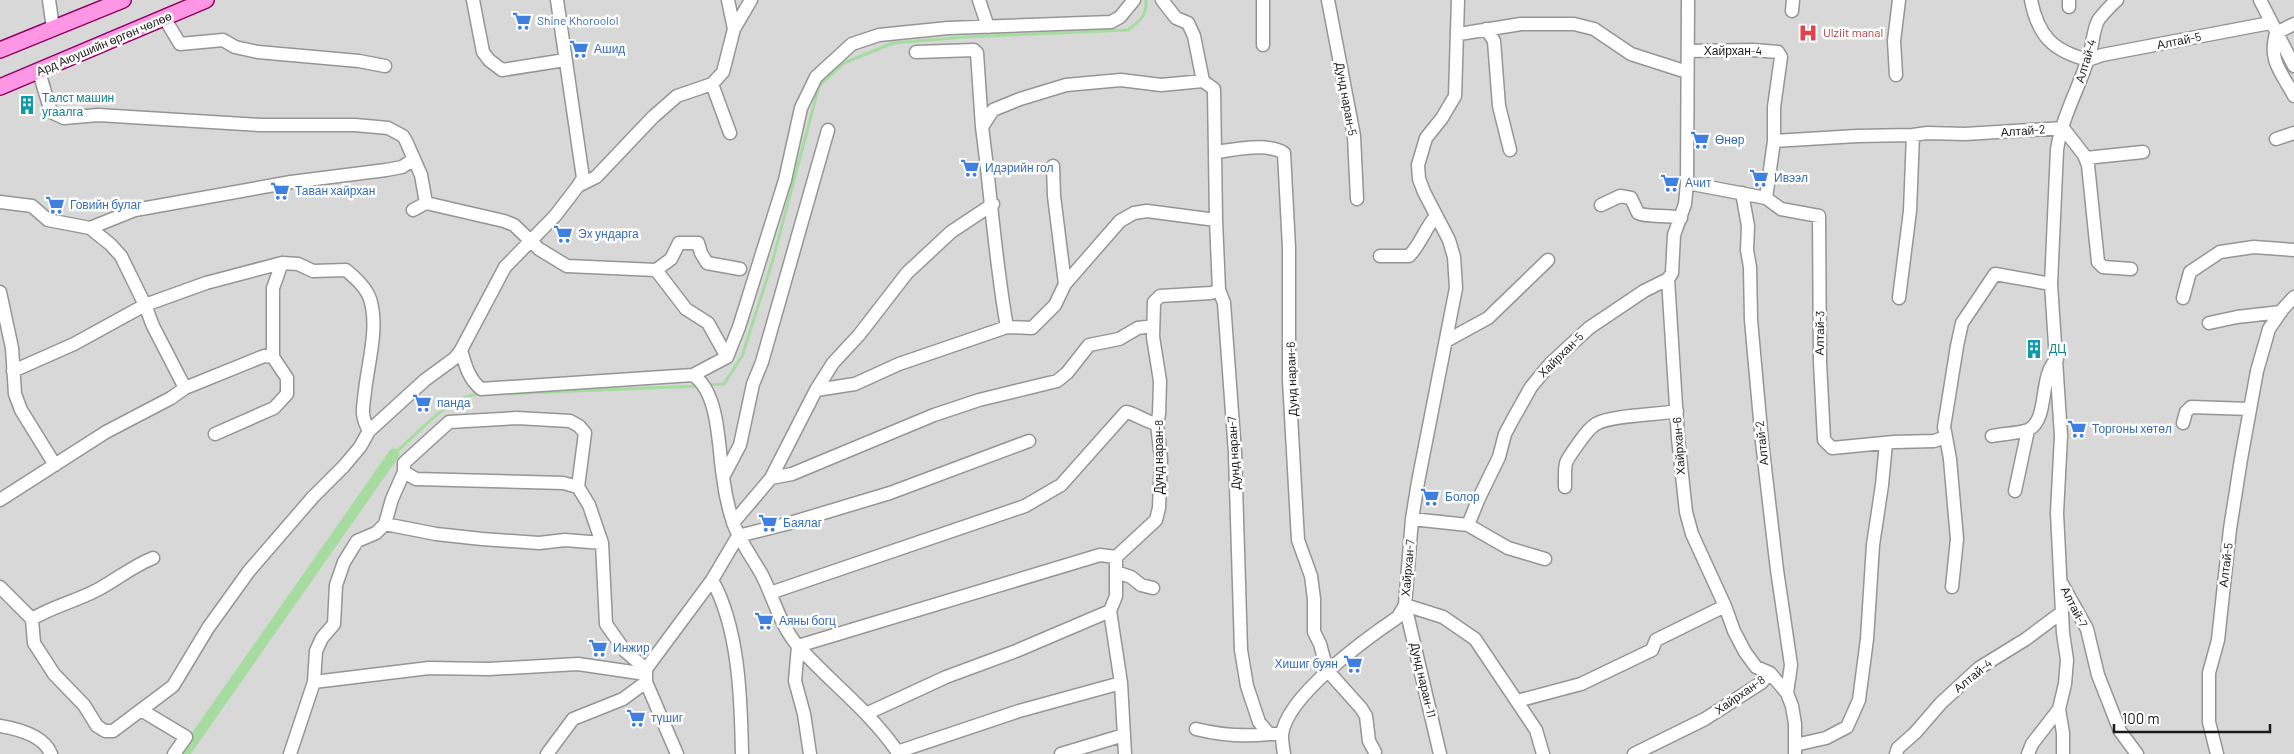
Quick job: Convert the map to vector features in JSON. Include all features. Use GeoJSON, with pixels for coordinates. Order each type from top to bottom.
{"type":"FeatureCollection","features":[{"type":"Feature","properties":{"kind":"main road"},"geometry":{"type":"LineString","coordinates":[[0,50],[123,0]]}},
{"type":"Feature","properties":{"kind":"main road","name":"Ард Аюушийн өргөн чөлөө"},"geometry":{"type":"LineString","coordinates":[[0,87],[40,72],[206,0]]}},
{"type":"Feature","properties":{"kind":"street"},"geometry":{"type":"LineString","coordinates":[[49,0],[53,28]]}},
{"type":"Feature","properties":{"kind":"street"},"geometry":{"type":"LineString","coordinates":[[473,0],[483,52],[489,60],[502,70],[565,60]]}},
{"type":"Feature","properties":{"kind":"street"},"geometry":{"type":"LineString","coordinates":[[0,587],[32,619],[34,643],[54,674],[84,705],[97,726],[105,731],[113,731],[173,686],[208,628],[249,571],[313,497],[344,466],[360,447],[369,431],[425,380],[455,358],[505,267],[554,216],[578,186],[582,178],[580,156],[556,0]]}},
{"type":"Feature","properties":{"kind":"street"},"geometry":{"type":"LineString","coordinates":[[728,0],[734,30]]}},
{"type":"Feature","properties":{"kind":"street"},"geometry":{"type":"LineString","coordinates":[[578,186],[596,177],[653,117],[678,96],[712,84],[722,72],[734,30],[751,0]]}},
{"type":"Feature","properties":{"kind":"street"},"geometry":{"type":"LineString","coordinates":[[979,0],[988,27]]}},
{"type":"Feature","properties":{"kind":"street"},"geometry":{"type":"LineString","coordinates":[[461,350],[464,364],[473,383],[481,389],[697,378],[727,357],[739,327],[785,180],[801,108],[816,77],[852,44],[879,35],[988,27],[1112,22],[1120,17],[1134,0]]}},
{"type":"Feature","properties":{"kind":"street"},"geometry":{"type":"LineString","coordinates":[[1162,0],[1176,18],[1188,23],[1194,36],[1203,81],[1214,90],[1215,152]]}},
{"type":"Feature","properties":{"kind":"street"},"geometry":{"type":"LineString","coordinates":[[1263,0],[1263,45]]}},
{"type":"Feature","properties":{"kind":"street","name":"Дунд наран-5"},"geometry":{"type":"LineString","coordinates":[[1328,0],[1354,136],[1357,199]]}},
{"type":"Feature","properties":{"kind":"street"},"geometry":{"type":"LineString","coordinates":[[1458,0],[1455,96],[1442,118],[1426,138],[1418,165],[1419,179],[1449,240],[1454,257],[1456,288],[1412,519],[1468,525],[1508,548],[1545,559]]}},
{"type":"Feature","properties":{"kind":"street","name":"Хайрхан-4"},"geometry":{"type":"LineString","coordinates":[[1688,0],[1688,51],[1778,52],[1781,57],[1774,107],[1774,141]]}},
{"type":"Feature","properties":{"kind":"street"},"geometry":{"type":"LineString","coordinates":[[1896,75],[1894,40],[1899,0]]}},
{"type":"Feature","properties":{"kind":"street"},"geometry":{"type":"LineString","coordinates":[[2031,0],[2035,20],[2042,33],[2069,55],[2088,60]]}},
{"type":"Feature","properties":{"kind":"street","name":"Алтай-4"},"geometry":{"type":"LineString","coordinates":[[2062,128],[2077,92],[2082,71],[2088,60],[2098,20],[2118,0]]}},
{"type":"Feature","properties":{"kind":"street"},"geometry":{"type":"LineString","coordinates":[[2260,0],[2294,66]]}},
{"type":"Feature","properties":{"kind":"street"},"geometry":{"type":"LineString","coordinates":[[165,19],[180,44],[223,40],[234,46],[258,52],[359,61],[385,66]]}},
{"type":"Feature","properties":{"kind":"street"},"geometry":{"type":"LineString","coordinates":[[1458,34],[1521,24],[1574,24],[1594,29],[1631,54],[1687,72]]}},
{"type":"Feature","properties":{"kind":"street","name":"Алтай-5"},"geometry":{"type":"LineString","coordinates":[[2088,60],[2102,55],[2294,24]]}},
{"type":"Feature","properties":{"kind":"street"},"geometry":{"type":"LineString","coordinates":[[2273,28],[2275,65],[2288,83],[2294,96]]}},
{"type":"Feature","properties":{"kind":"street"},"geometry":{"type":"LineString","coordinates":[[1486,30],[1494,41],[1499,106],[1510,150]]}},
{"type":"Feature","properties":{"kind":"street"},"geometry":{"type":"LineString","coordinates":[[916,52],[974,50],[977,53],[982,127],[992,204],[997,271],[1007,327]]}},
{"type":"Feature","properties":{"kind":"street"},"geometry":{"type":"LineString","coordinates":[[1668,279],[1672,273],[1674,235],[1681,218],[1687,183],[1688,51]]}},
{"type":"Feature","properties":{"kind":"street"},"geometry":{"type":"LineString","coordinates":[[40,72],[51,112],[64,118],[98,115],[260,125],[388,128],[403,136],[421,175],[426,203]]}},
{"type":"Feature","properties":{"kind":"street"},"geometry":{"type":"LineString","coordinates":[[982,127],[993,110],[1020,99],[1066,85],[1121,80],[1161,85],[1203,81]]}},
{"type":"Feature","properties":{"kind":"street"},"geometry":{"type":"LineString","coordinates":[[712,84],[730,133]]}},
{"type":"Feature","properties":{"kind":"street"},"geometry":{"type":"LineString","coordinates":[[2062,128],[2086,158],[2088,165],[2098,262],[2104,267],[2131,269]]}},
{"type":"Feature","properties":{"kind":"street"},"geometry":{"type":"LineString","coordinates":[[2060,579],[2057,513],[2061,436],[2052,284],[2057,150],[2062,128]]}},
{"type":"Feature","properties":{"kind":"street","name":"Алтай-2"},"geometry":{"type":"LineString","coordinates":[[1774,141],[1927,133],[2014,132],[2062,128]]}},
{"type":"Feature","properties":{"kind":"street"},"geometry":{"type":"LineString","coordinates":[[723,477],[740,445],[753,384],[762,362],[828,130]]}},
{"type":"Feature","properties":{"kind":"street"},"geometry":{"type":"LineString","coordinates":[[2276,139],[2294,132]]}},
{"type":"Feature","properties":{"kind":"street"},"geometry":{"type":"LineString","coordinates":[[1899,298],[1910,211],[1913,135]]}},
{"type":"Feature","properties":{"kind":"street"},"geometry":{"type":"LineString","coordinates":[[1687,183],[1766,198],[1774,141]]}},
{"type":"Feature","properties":{"kind":"street","name":"Дунд наран-6"},"geometry":{"type":"LineString","coordinates":[[1215,152],[1249,148],[1278,149],[1284,153],[1289,248],[1289,380],[1298,540],[1311,576],[1314,598],[1314,632],[1320,644],[1327,670]]}},
{"type":"Feature","properties":{"kind":"street","name":"Дунд наран-7"},"geometry":{"type":"LineString","coordinates":[[1215,152],[1220,290],[1224,303],[1235,453],[1241,650],[1247,686],[1258,722],[1269,734]]}},
{"type":"Feature","properties":{"kind":"street"},"geometry":{"type":"LineString","coordinates":[[2086,158],[2143,152]]}},
{"type":"Feature","properties":{"kind":"street"},"geometry":{"type":"LineString","coordinates":[[90,228],[135,210],[291,182],[386,170],[402,167],[414,159]]}},
{"type":"Feature","properties":{"kind":"street"},"geometry":{"type":"LineString","coordinates":[[1053,166],[1054,196],[1065,284]]}},
{"type":"Feature","properties":{"kind":"street","name":"Алтай-2"},"geometry":{"type":"LineString","coordinates":[[1742,193],[1748,226],[1747,250],[1750,266],[1751,320],[1762,442],[1777,570],[1791,665],[1787,693]]}},
{"type":"Feature","properties":{"kind":"street"},"geometry":{"type":"LineString","coordinates":[[1601,206],[1620,196],[1631,198],[1638,213],[1643,216],[1667,214],[1681,218]]}},
{"type":"Feature","properties":{"kind":"street","name":"Алтай-3"},"geometry":{"type":"LineString","coordinates":[[1766,198],[1781,209],[1818,216],[1820,220],[1820,370],[1824,440],[1832,448],[1934,441],[1946,438]]}},
{"type":"Feature","properties":{"kind":"street"},"geometry":{"type":"LineString","coordinates":[[0,202],[32,206],[48,220],[90,228],[101,235],[121,256],[146,306],[153,326],[185,388]]}},
{"type":"Feature","properties":{"kind":"street"},"geometry":{"type":"LineString","coordinates":[[413,210],[426,203],[504,221],[514,225],[532,240],[539,249],[567,266],[656,270],[670,259],[680,243],[698,243],[707,263],[740,269]]}},
{"type":"Feature","properties":{"kind":"street"},"geometry":{"type":"LineString","coordinates":[[547,754],[573,719],[623,698],[646,675],[712,580],[736,530],[771,478],[816,390],[833,363],[865,328],[907,273],[951,232],[992,204]]}},
{"type":"Feature","properties":{"kind":"street"},"geometry":{"type":"LineString","coordinates":[[816,390],[854,384],[899,364],[1007,327],[1032,328],[1055,305],[1065,284],[1120,221],[1134,213],[1147,211],[1216,220]]}},
{"type":"Feature","properties":{"kind":"street"},"geometry":{"type":"LineString","coordinates":[[1380,256],[1409,256],[1416,248],[1422,234],[1436,216]]}},
{"type":"Feature","properties":{"kind":"street"},"geometry":{"type":"LineString","coordinates":[[2183,298],[2190,272],[2220,252],[2254,246],[2294,250]]}},
{"type":"Feature","properties":{"kind":"street"},"geometry":{"type":"LineString","coordinates":[[1446,341],[1488,318],[1548,260]]}},
{"type":"Feature","properties":{"kind":"street"},"geometry":{"type":"LineString","coordinates":[[215,434],[274,408],[287,394],[287,378],[273,357],[273,288],[282,263]]}},
{"type":"Feature","properties":{"kind":"street"},"geometry":{"type":"LineString","coordinates":[[13,371],[74,344],[146,306],[206,283],[282,263],[298,264],[312,271],[346,270],[358,281],[370,298],[372,313],[371,344],[362,418],[369,431]]}},
{"type":"Feature","properties":{"kind":"street"},"geometry":{"type":"LineString","coordinates":[[656,270],[686,309],[708,323],[727,357]]}},
{"type":"Feature","properties":{"kind":"street"},"geometry":{"type":"LineString","coordinates":[[1952,587],[1958,539],[1950,459],[1944,427],[1962,323],[1995,274],[2052,284]]}},
{"type":"Feature","properties":{"kind":"street","name":"Хайрхан-6"},"geometry":{"type":"LineString","coordinates":[[1668,279],[1686,512],[1692,534],[1725,606]]}},
{"type":"Feature","properties":{"kind":"street","name":"Хайрхан-5"},"geometry":{"type":"LineString","coordinates":[[1468,525],[1478,498],[1499,457],[1505,434],[1523,399],[1537,379],[1550,364],[1589,328],[1644,291],[1668,279]]}},
{"type":"Feature","properties":{"kind":"street","name":"Дунд наран-8"},"geometry":{"type":"LineString","coordinates":[[1116,557],[1156,520],[1159,508],[1161,459],[1157,424],[1160,381],[1153,326],[1154,302],[1160,296],[1220,290]]}},
{"type":"Feature","properties":{"kind":"street"},"geometry":{"type":"LineString","coordinates":[[0,292],[12,348],[15,394],[21,410],[55,465]]}},
{"type":"Feature","properties":{"kind":"street","name":"Алтай-5"},"geometry":{"type":"LineString","coordinates":[[2217,754],[2209,722],[2209,673],[2218,640],[2230,529],[2250,409],[2257,371],[2269,329],[2280,312],[2294,297]]}},
{"type":"Feature","properties":{"kind":"street"},"geometry":{"type":"LineString","coordinates":[[2209,324],[2237,317],[2280,312]]}},
{"type":"Feature","properties":{"kind":"street"},"geometry":{"type":"LineString","coordinates":[[771,478],[792,474],[943,412],[979,400],[1057,381],[1067,373],[1089,345],[1119,339],[1138,328],[1153,326]]}},
{"type":"Feature","properties":{"kind":"street"},"geometry":{"type":"LineString","coordinates":[[0,500],[106,432],[171,398],[185,388],[264,356],[273,357]]}},
{"type":"Feature","properties":{"kind":"street"},"geometry":{"type":"LineString","coordinates":[[2015,491],[2028,430],[2040,416],[2046,376],[2051,364],[2057,359]]}},
{"type":"Feature","properties":{"kind":"street"},"geometry":{"type":"LineString","coordinates":[[697,378],[710,401],[720,439],[723,477],[736,530],[770,593],[784,627],[798,646],[868,713],[898,753],[1019,710],[1121,684]]}},
{"type":"Feature","properties":{"kind":"street"},"geometry":{"type":"LineString","coordinates":[[2183,423],[2186,412],[2191,407],[2250,409]]}},
{"type":"Feature","properties":{"kind":"street"},"geometry":{"type":"LineString","coordinates":[[1565,487],[1565,462],[1569,454],[1596,424],[1616,418],[1677,411]]}},
{"type":"Feature","properties":{"kind":"street"},"geometry":{"type":"LineString","coordinates":[[770,593],[1025,506],[1062,485],[1126,412],[1144,421],[1157,424]]}},
{"type":"Feature","properties":{"kind":"street"},"geometry":{"type":"LineString","coordinates":[[290,754],[314,682],[316,650],[322,638],[334,624],[336,585],[344,562],[357,542],[376,533],[385,524],[392,499],[404,472],[404,463],[449,422],[517,418],[570,421],[580,426],[585,433],[578,487],[588,505],[602,542],[606,624],[625,651],[646,675],[677,754]]}},
{"type":"Feature","properties":{"kind":"street"},"geometry":{"type":"LineString","coordinates":[[1992,436],[2028,430]]}},
{"type":"Feature","properties":{"kind":"street"},"geometry":{"type":"LineString","coordinates":[[736,530],[790,523],[890,493],[1029,441]]}},
{"type":"Feature","properties":{"kind":"street"},"geometry":{"type":"LineString","coordinates":[[1770,674],[1787,693],[1793,715],[1795,749],[1826,738],[1848,727],[1860,700],[1866,647],[1873,545],[1886,443]]}},
{"type":"Feature","properties":{"kind":"street"},"geometry":{"type":"LineString","coordinates":[[404,472],[416,479],[563,483],[578,487]]}},
{"type":"Feature","properties":{"kind":"street","name":"Хайрхан-7"},"geometry":{"type":"LineString","coordinates":[[1412,519],[1405,606],[1443,617],[1475,639],[1536,730],[1544,752]]}},
{"type":"Feature","properties":{"kind":"street"},"geometry":{"type":"LineString","coordinates":[[385,524],[436,534],[482,539],[539,543],[565,540],[602,542]]}},
{"type":"Feature","properties":{"kind":"street"},"geometry":{"type":"LineString","coordinates":[[798,646],[1100,555],[1116,557],[1116,596],[1110,611],[1121,684],[1125,754]]}},
{"type":"Feature","properties":{"kind":"street"},"geometry":{"type":"LineString","coordinates":[[32,619],[50,608],[77,599],[100,588],[135,566],[152,558]]}},
{"type":"Feature","properties":{"kind":"street"},"geometry":{"type":"LineString","coordinates":[[1116,572],[1131,577],[1141,585],[1153,588]]}},
{"type":"Feature","properties":{"kind":"street","name":"Алтай-7"},"geometry":{"type":"LineString","coordinates":[[2028,754],[2032,744],[2059,708],[2065,684],[2067,660],[2060,579]]}},
{"type":"Feature","properties":{"kind":"street","name":"Алтай-7"},"geometry":{"type":"LineString","coordinates":[[2060,579],[2086,629],[2098,675],[2120,730],[2137,754]]}},
{"type":"Feature","properties":{"kind":"street"},"geometry":{"type":"LineString","coordinates":[[712,580],[721,596],[729,620],[741,697],[742,754]]}},
{"type":"Feature","properties":{"kind":"street"},"geometry":{"type":"LineString","coordinates":[[1284,754],[1282,734],[1291,714],[1327,670],[1398,617],[1405,606]]}},
{"type":"Feature","properties":{"kind":"street","name":"Дунд наран-11"},"geometry":{"type":"LineString","coordinates":[[1405,606],[1440,754]]}},
{"type":"Feature","properties":{"kind":"street"},"geometry":{"type":"LineString","coordinates":[[1516,701],[1581,684],[1602,675],[1652,650],[1656,640],[1725,606]]}},
{"type":"Feature","properties":{"kind":"street","name":"Хайрхан-8"},"geometry":{"type":"LineString","coordinates":[[1634,754],[1704,719],[1761,683],[1770,674],[1756,667],[1745,652],[1725,606]]}},
{"type":"Feature","properties":{"kind":"street"},"geometry":{"type":"LineString","coordinates":[[868,713],[946,677],[1016,651],[1110,611]]}},
{"type":"Feature","properties":{"kind":"street","name":"Алтай-4"},"geometry":{"type":"LineString","coordinates":[[1896,754],[1898,748],[1915,733],[1941,703],[1979,668],[2026,639],[2062,612]]}},
{"type":"Feature","properties":{"kind":"street"},"geometry":{"type":"LineString","coordinates":[[798,646],[795,681],[804,714],[810,754]]}},
{"type":"Feature","properties":{"kind":"street"},"geometry":{"type":"LineString","coordinates":[[314,682],[429,668],[489,669],[578,664],[646,675]]}},
{"type":"Feature","properties":{"kind":"street"},"geometry":{"type":"LineString","coordinates":[[1327,670],[1366,716],[1369,741],[1375,752]]}},
{"type":"Feature","properties":{"kind":"street","name":"Алтай-7"},"geometry":{"type":"LineString","coordinates":[[2059,708],[2063,733],[2063,754]]}},
{"type":"Feature","properties":{"kind":"street"},"geometry":{"type":"LineString","coordinates":[[142,710],[186,737],[174,754]]}},
{"type":"Feature","properties":{"kind":"street"},"geometry":{"type":"LineString","coordinates":[[0,726],[30,735],[47,746],[51,754]]}},
{"type":"Feature","properties":{"kind":"street"},"geometry":{"type":"LineString","coordinates":[[1196,729],[1215,734],[1248,736],[1282,734]]}},
{"type":"Feature","properties":{"kind":"street"},"geometry":{"type":"LineString","coordinates":[[1061,754],[1124,735]]}},
{"type":"Feature","properties":{"kind":"shaded area"},"geometry":{"type":"Polygon","coordinates":[[[0,0],[2294,0],[2294,754],[0,754],[0,0]]]}},
{"type":"Feature","properties":{"kind":"waterway"},"geometry":{"type":"LineString","coordinates":[[707,385],[724,384],[742,356],[772,263],[819,86],[844,63],[893,43],[965,37],[1128,30],[1142,18],[1146,0]]}},
{"type":"Feature","properties":{"kind":"waterway"},"geometry":{"type":"LineString","coordinates":[[499,394],[698,386]]}},
{"type":"Feature","properties":{"kind":"waterway"},"geometry":{"type":"LineString","coordinates":[[394,454],[445,408],[469,396],[480,394]]}},
{"type":"Feature","properties":{"kind":"waterway"},"geometry":{"type":"LineString","coordinates":[[184,754],[394,454]]}},
{"type":"Feature","properties":{"kind":"place","name":"Shine Khoroolol"},"geometry":{"type":"Point","coordinates":[522,21]}},
{"type":"Feature","properties":{"kind":"place","name":"Ulziit manal"},"geometry":{"type":"Point","coordinates":[1808,33]}},
{"type":"Feature","properties":{"kind":"place","name":"Ашид"},"geometry":{"type":"Point","coordinates":[579,49]}},
{"type":"Feature","properties":{"kind":"place","name":"Талст машин угаалга"},"geometry":{"type":"Point","coordinates":[27,105]}},
{"type":"Feature","properties":{"kind":"place","name":"Өнөр"},"geometry":{"type":"Point","coordinates":[1700,140]}},
{"type":"Feature","properties":{"kind":"place","name":"Идэрийн гол"},"geometry":{"type":"Point","coordinates":[970,168]}},
{"type":"Feature","properties":{"kind":"place","name":"Ивээл"},"geometry":{"type":"Point","coordinates":[1759,178]}},
{"type":"Feature","properties":{"kind":"place","name":"Ачит"},"geometry":{"type":"Point","coordinates":[1670,183]}},
{"type":"Feature","properties":{"kind":"place","name":"Таван хайрхан"},"geometry":{"type":"Point","coordinates":[280,191]}},
{"type":"Feature","properties":{"kind":"place","name":"Говийн булаг"},"geometry":{"type":"Point","coordinates":[55,205]}},
{"type":"Feature","properties":{"kind":"place","name":"Эх ундарга"},"geometry":{"type":"Point","coordinates":[563,234]}},
{"type":"Feature","properties":{"kind":"place","name":"ДЦ"},"geometry":{"type":"Point","coordinates":[2034,349]}},
{"type":"Feature","properties":{"kind":"place","name":"панда"},"geometry":{"type":"Point","coordinates":[422,403]}},
{"type":"Feature","properties":{"kind":"place","name":"Торгоны хөтөл"},"geometry":{"type":"Point","coordinates":[2077,429]}},
{"type":"Feature","properties":{"kind":"place","name":"Болор"},"geometry":{"type":"Point","coordinates":[1430,497]}},
{"type":"Feature","properties":{"kind":"place","name":"Баялаг"},"geometry":{"type":"Point","coordinates":[768,523]}},
{"type":"Feature","properties":{"kind":"place","name":"Аяны богц"},"geometry":{"type":"Point","coordinates":[764,621]}},
{"type":"Feature","properties":{"kind":"place","name":"Инжир"},"geometry":{"type":"Point","coordinates":[598,648]}},
{"type":"Feature","properties":{"kind":"place","name":"Хишиг буян"},"geometry":{"type":"Point","coordinates":[1353,664]}},
{"type":"Feature","properties":{"kind":"place","name":"түшиг"},"geometry":{"type":"Point","coordinates":[636,718]}}]}
